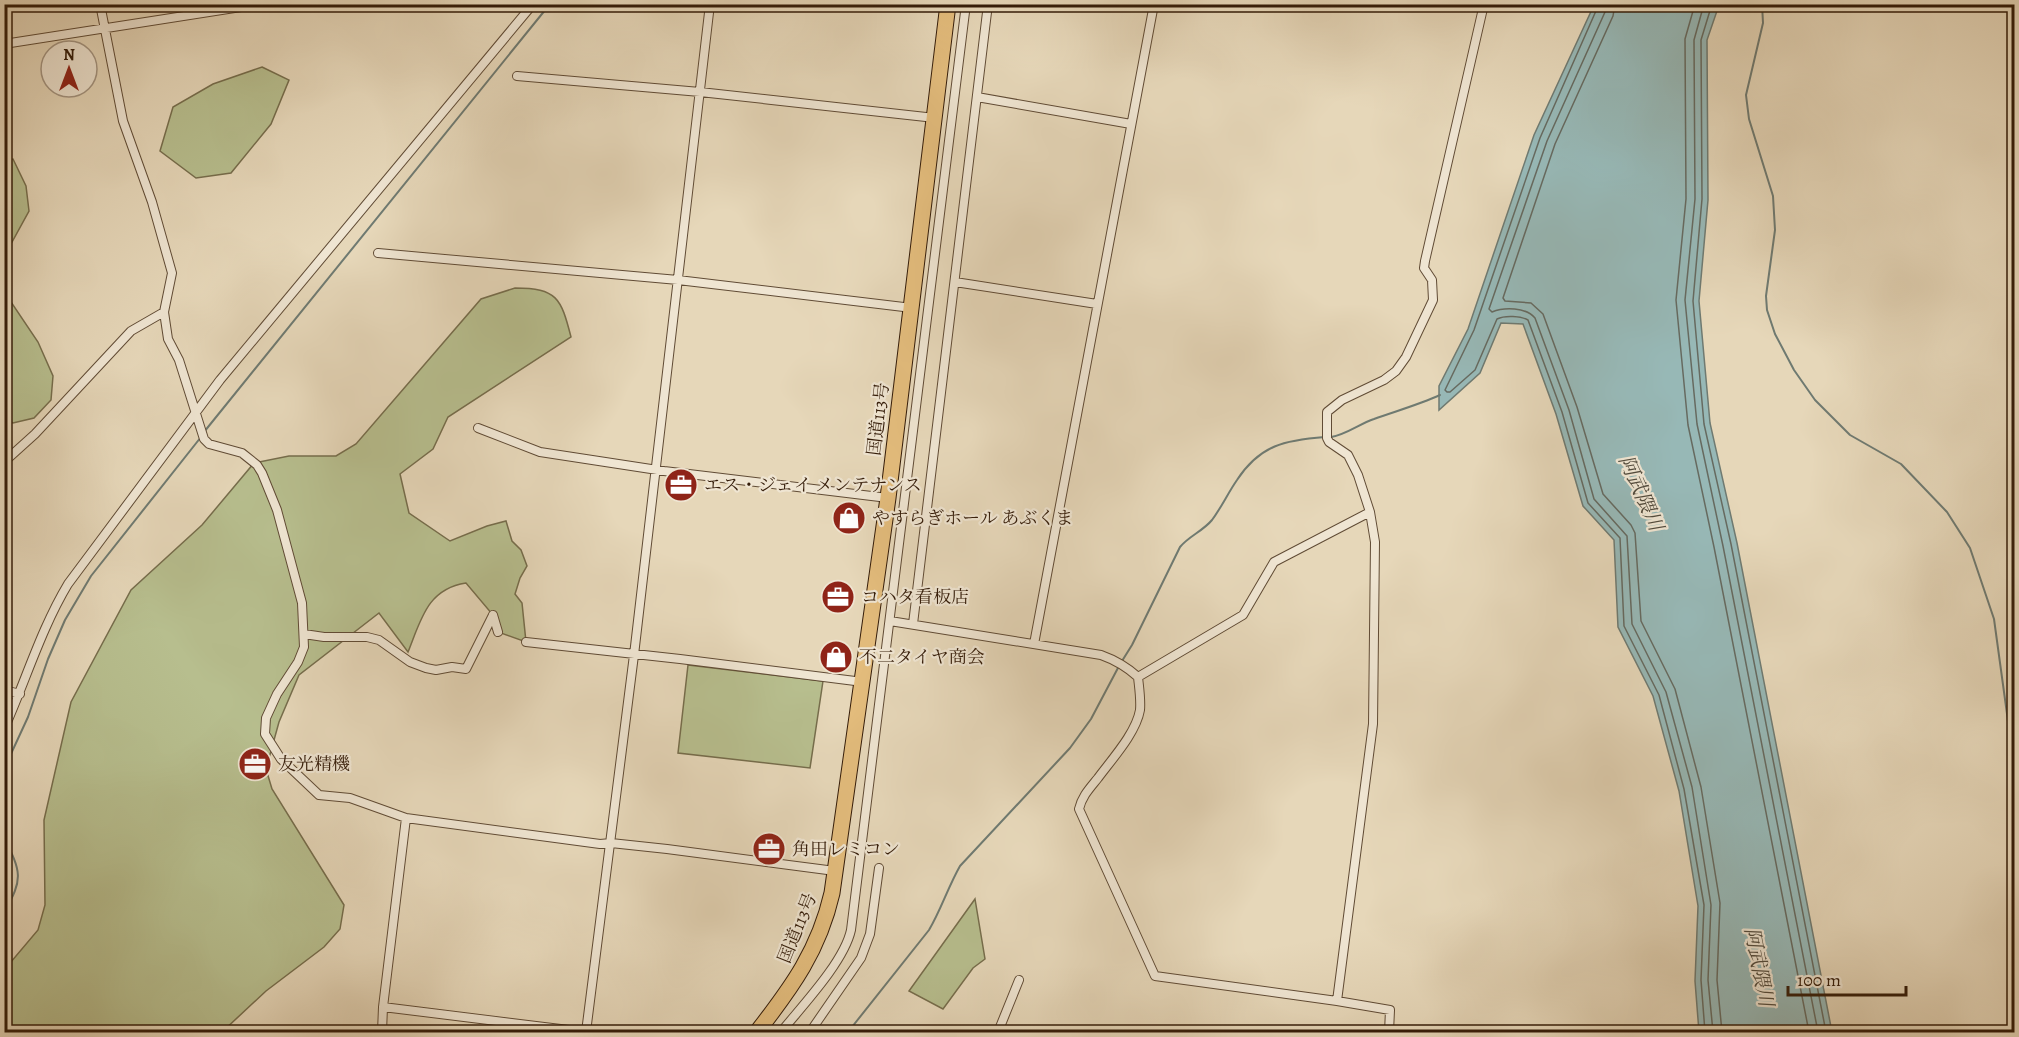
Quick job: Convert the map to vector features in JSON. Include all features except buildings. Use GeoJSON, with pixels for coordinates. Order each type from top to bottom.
{"type":"FeatureCollection","features":[{"type":"Feature","properties":{"kind":"highway","name":"国道113号"},"geometry":{"type":"LineString","coordinates":[[757,1032],[805,966],[828,911],[888,498],[948,4]]}},
{"type":"Feature","properties":{"kind":"street"},"geometry":{"type":"LineString","coordinates":[[100,4],[123,121],[152,202],[172,273],[164,312],[168,339],[179,360],[197,410],[204,439],[209,444],[242,453],[257,465],[268,484],[302,603],[303,647],[298,663],[277,694],[267,718],[265,734],[274,750],[319,795],[350,798],[406,818],[600,844],[611,843],[835,871]]}},
{"type":"Feature","properties":{"kind":"street"},"geometry":{"type":"LineString","coordinates":[[4,44],[261,4]]}},
{"type":"Feature","properties":{"kind":"street"},"geometry":{"type":"LineString","coordinates":[[4,729],[20,694],[51,611],[68,584],[194,418],[197,410],[532,4]]}},
{"type":"Feature","properties":{"kind":"street"},"geometry":{"type":"LineString","coordinates":[[383,1007],[585,1032],[634,655],[710,4]]}},
{"type":"Feature","properties":{"kind":"street"},"geometry":{"type":"LineString","coordinates":[[781,1032],[849,943],[966,4]]}},
{"type":"Feature","properties":{"kind":"street"},"geometry":{"type":"LineString","coordinates":[[913,624],[988,4]]}},
{"type":"Feature","properties":{"kind":"street"},"geometry":{"type":"LineString","coordinates":[[1034,644],[1154,4]]}},
{"type":"Feature","properties":{"kind":"street"},"geometry":{"type":"LineString","coordinates":[[1337,1001],[1373,724],[1375,542],[1370,512],[1358,475],[1348,455],[1329,442],[1327,438],[1327,412],[1342,400],[1384,380],[1396,371],[1406,357],[1433,300],[1432,280],[1424,268],[1425,261],[1484,4]]}},
{"type":"Feature","properties":{"kind":"street"},"geometry":{"type":"LineString","coordinates":[[517,76],[700,92],[935,118]]}},
{"type":"Feature","properties":{"kind":"street"},"geometry":{"type":"LineString","coordinates":[[977,97],[1131,124]]}},
{"type":"Feature","properties":{"kind":"street"},"geometry":{"type":"LineString","coordinates":[[378,253],[678,280],[912,308]]}},
{"type":"Feature","properties":{"kind":"street"},"geometry":{"type":"LineString","coordinates":[[955,282],[1097,304]]}},
{"type":"Feature","properties":{"kind":"street"},"geometry":{"type":"LineString","coordinates":[[4,462],[35,434],[132,331],[164,312]]}},
{"type":"Feature","properties":{"kind":"street"},"geometry":{"type":"LineString","coordinates":[[478,428],[540,452],[888,498]]}},
{"type":"Feature","properties":{"kind":"street"},"geometry":{"type":"LineString","coordinates":[[1138,677],[1243,615],[1274,562],[1370,512]]}},
{"type":"Feature","properties":{"kind":"street"},"geometry":{"type":"LineString","coordinates":[[303,634],[324,637],[367,637],[379,640],[410,662],[436,670],[452,667],[466,669],[494,615],[498,632]]}},
{"type":"Feature","properties":{"kind":"street"},"geometry":{"type":"LineString","coordinates":[[890,621],[1101,655],[1114,659],[1138,677],[1140,710],[1136,722],[1123,744],[1086,793],[1079,809],[1155,976],[1390,1010],[1389,1032]]}},
{"type":"Feature","properties":{"kind":"street"},"geometry":{"type":"LineString","coordinates":[[525,642],[863,682]]}},
{"type":"Feature","properties":{"kind":"street"},"geometry":{"type":"LineString","coordinates":[[4,690],[20,694]]}},
{"type":"Feature","properties":{"kind":"street"},"geometry":{"type":"LineString","coordinates":[[382,1032],[406,818]]}},
{"type":"Feature","properties":{"kind":"street"},"geometry":{"type":"LineString","coordinates":[[810,1032],[861,958],[870,934],[879,868]]}},
{"type":"Feature","properties":{"kind":"street"},"geometry":{"type":"LineString","coordinates":[[998,1032],[1019,980]]}},
{"type":"Feature","properties":{"kind":"green space"},"geometry":{"type":"Polygon","coordinates":[[[262,67],[289,80],[271,124],[231,173],[196,178],[160,151],[173,107],[213,84],[262,67]]]}},
{"type":"Feature","properties":{"kind":"green space"},"geometry":{"type":"Polygon","coordinates":[[[13,159],[26,186],[29,211],[11,244],[6,285],[11,302],[38,342],[53,376],[51,400],[34,418],[13,423],[4,419],[4,160],[13,159]]]}},
{"type":"Feature","properties":{"kind":"green space"},"geometry":{"type":"Polygon","coordinates":[[[515,288],[540,290],[555,298],[564,313],[571,337],[448,417],[433,449],[400,474],[409,513],[450,541],[506,521],[512,541],[521,550],[527,566],[515,594],[522,603],[526,642],[498,632],[493,615],[466,583],[453,586],[434,599],[422,618],[408,652],[379,613],[299,675],[279,722],[266,769],[272,789],[344,905],[340,929],[324,947],[266,991],[222,1032],[5,1032],[5,969],[38,930],[45,905],[44,820],[71,702],[131,590],[202,525],[254,463],[289,456],[336,456],[356,444],[481,299],[515,288]]]}},
{"type":"Feature","properties":{"kind":"green space"},"geometry":{"type":"Polygon","coordinates":[[[688,665],[823,681],[810,768],[678,753],[688,665]]]}},
{"type":"Feature","properties":{"kind":"green space"},"geometry":{"type":"Polygon","coordinates":[[[975,899],[985,959],[973,968],[943,1009],[909,991],[975,899]]]}},
{"type":"Feature","properties":{"kind":"water","name":"阿武隈川"},"geometry":{"type":"Polygon","coordinates":[[[1594,5],[1719,5],[1707,40],[1708,200],[1699,301],[1710,423],[1737,543],[1832,1032],[1699,1032],[1695,981],[1698,906],[1679,791],[1653,696],[1618,627],[1614,540],[1583,506],[1556,414],[1523,324],[1501,323],[1480,373],[1439,410],[1439,386],[1468,329],[1534,135],[1594,5]]]}},
{"type":"Feature","properties":{"kind":"waterway"},"geometry":{"type":"LineString","coordinates":[[204,432],[550,4]]}},
{"type":"Feature","properties":{"kind":"waterway"},"geometry":{"type":"LineString","coordinates":[[1762,4],[1763,23],[1746,95],[1749,119],[1773,196],[1775,230],[1766,296],[1767,310],[1775,334],[1794,370],[1815,400],[1850,435],[1901,464],[1947,512],[1970,548],[1994,619],[2014,765]]}},
{"type":"Feature","properties":{"kind":"waterway"},"geometry":{"type":"LineString","coordinates":[[1331,437],[1440,395]]}},
{"type":"Feature","properties":{"kind":"waterway"},"geometry":{"type":"LineString","coordinates":[[4,769],[28,717],[48,659],[65,620],[91,576],[201,437]]}},
{"type":"Feature","properties":{"kind":"waterway"},"geometry":{"type":"LineString","coordinates":[[1122,661],[1180,547],[1212,520],[1246,468],[1264,452],[1275,446],[1298,440],[1325,437]]}},
{"type":"Feature","properties":{"kind":"waterway"},"geometry":{"type":"LineString","coordinates":[[848,1032],[929,930],[960,866],[1070,748],[1091,719],[1119,666]]}},
{"type":"Feature","properties":{"kind":"waterway"},"geometry":{"type":"LineString","coordinates":[[4,838],[14,859],[18,875],[15,891],[4,912]]}},
{"type":"Feature","properties":{"kind":"place","name":"エス・ジェイ メンテナンス"},"geometry":{"type":"Point","coordinates":[681,485]}},
{"type":"Feature","properties":{"kind":"place","name":"やすらぎホール あぶくま"},"geometry":{"type":"Point","coordinates":[849,518]}},
{"type":"Feature","properties":{"kind":"place","name":"コハタ看板店"},"geometry":{"type":"Point","coordinates":[838,597]}},
{"type":"Feature","properties":{"kind":"place","name":"不二タイヤ商会"},"geometry":{"type":"Point","coordinates":[836,657]}},
{"type":"Feature","properties":{"kind":"place","name":"友光精機"},"geometry":{"type":"Point","coordinates":[255,764]}},
{"type":"Feature","properties":{"kind":"place","name":"角田レミコン"},"geometry":{"type":"Point","coordinates":[769,849]}}]}
